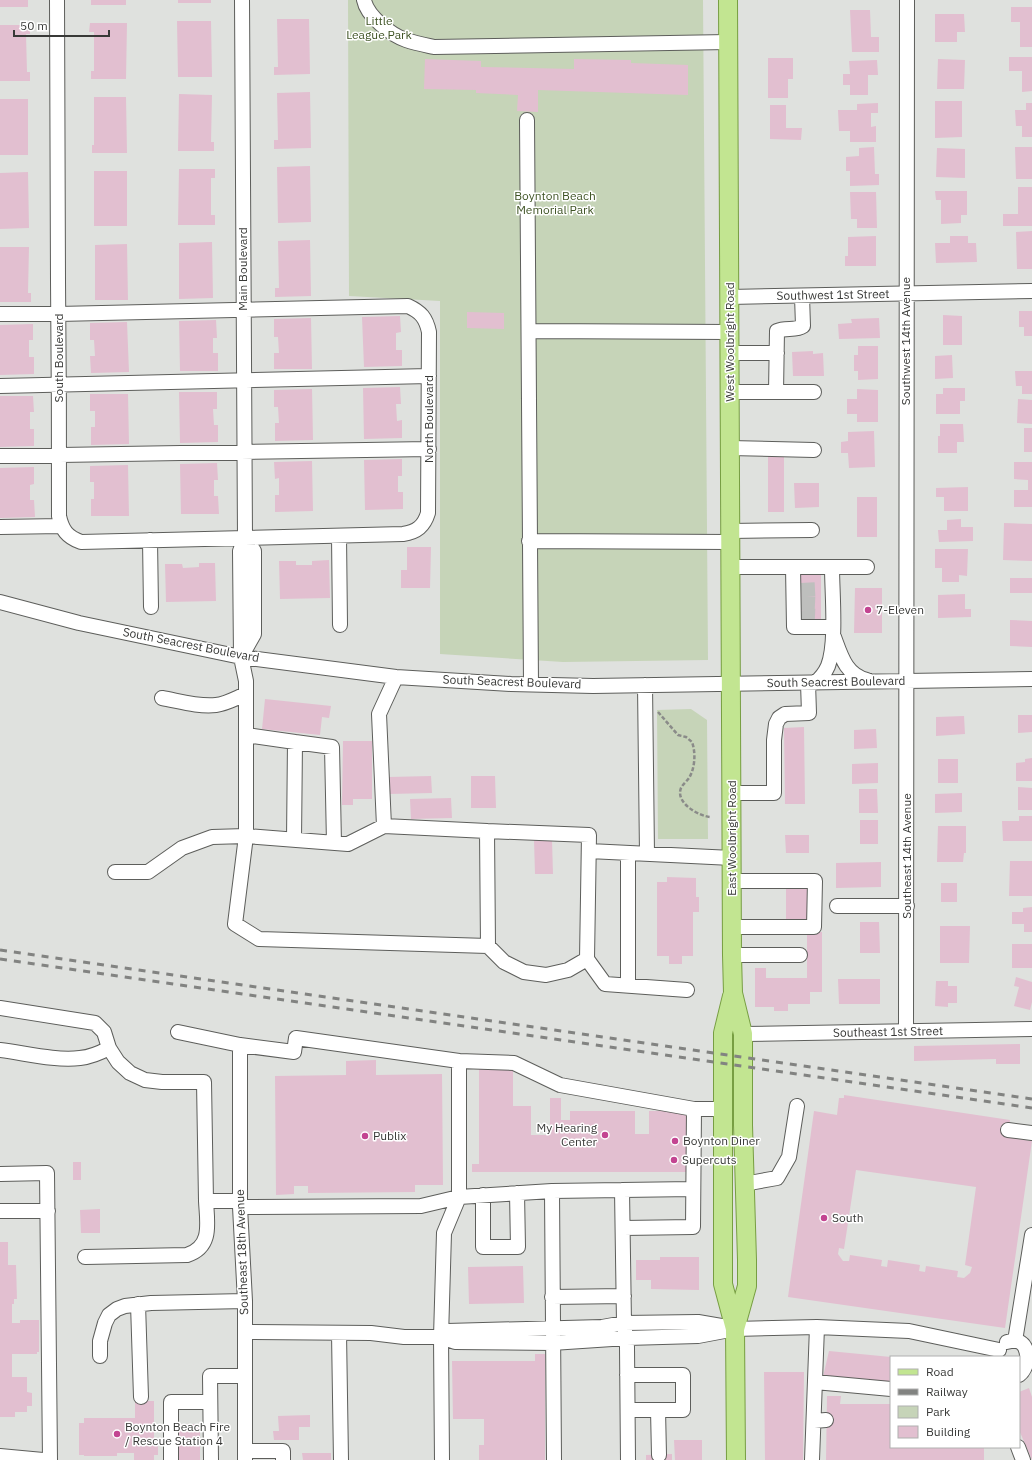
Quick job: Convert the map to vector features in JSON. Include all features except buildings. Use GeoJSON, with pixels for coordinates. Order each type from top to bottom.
{"type":"FeatureCollection","features":[{"type":"Feature","properties":{"kind":"main road","name":"West Woolbright Road"},"geometry":{"type":"LineString","coordinates":[[728,0],[731,684]]}},
{"type":"Feature","properties":{"kind":"main road","name":"East Woolbright Road"},"geometry":{"type":"LineString","coordinates":[[731,684],[733,993],[743,1034],[743,1125],[747,1286],[735,1329]]}},
{"type":"Feature","properties":{"kind":"main road","name":"East Woolbright Road"},"geometry":{"type":"LineString","coordinates":[[733,993],[723,1033],[723,1284],[735,1329],[736,1460]]}},
{"type":"Feature","properties":{"kind":"street","name":"South Boulevard"},"geometry":{"type":"LineString","coordinates":[[57,0],[59,516],[61,526]]}},
{"type":"Feature","properties":{"kind":"street","name":"Main Boulevard"},"geometry":{"type":"LineString","coordinates":[[241,657],[254,634],[254,551],[245,538],[242,0]]}},
{"type":"Feature","properties":{"kind":"street"},"geometry":{"type":"LineString","coordinates":[[364,0],[365,5],[379,24],[405,40],[434,47],[728,42]]}},
{"type":"Feature","properties":{"kind":"street","name":"Southwest 14th Avenue"},"geometry":{"type":"LineString","coordinates":[[907,0],[907,681]]}},
{"type":"Feature","properties":{"kind":"street"},"geometry":{"type":"LineString","coordinates":[[527,120],[531,684]]}},
{"type":"Feature","properties":{"kind":"street","name":"Southwest 1st Street"},"geometry":{"type":"LineString","coordinates":[[730,297],[1032,291]]}},
{"type":"Feature","properties":{"kind":"street"},"geometry":{"type":"LineString","coordinates":[[776,392],[777,331],[782,329],[800,328],[802,326],[802,296]]}},
{"type":"Feature","properties":{"kind":"street","name":"North Boulevard"},"geometry":{"type":"LineString","coordinates":[[0,314],[408,306],[423,316],[427,323],[429,332],[428,513],[425,522],[420,528],[412,533],[403,534],[245,538]]}},
{"type":"Feature","properties":{"kind":"street"},"geometry":{"type":"LineString","coordinates":[[529,331],[730,332]]}},
{"type":"Feature","properties":{"kind":"street"},"geometry":{"type":"LineString","coordinates":[[730,353],[777,353]]}},
{"type":"Feature","properties":{"kind":"street"},"geometry":{"type":"LineString","coordinates":[[0,386],[429,376]]}},
{"type":"Feature","properties":{"kind":"street"},"geometry":{"type":"LineString","coordinates":[[730,392],[814,392]]}},
{"type":"Feature","properties":{"kind":"street"},"geometry":{"type":"LineString","coordinates":[[730,448],[814,450]]}},
{"type":"Feature","properties":{"kind":"street"},"geometry":{"type":"LineString","coordinates":[[0,456],[429,449]]}},
{"type":"Feature","properties":{"kind":"street"},"geometry":{"type":"LineString","coordinates":[[0,527],[61,526],[72,539],[81,542],[245,538]]}},
{"type":"Feature","properties":{"kind":"street"},"geometry":{"type":"LineString","coordinates":[[529,541],[730,536],[812,530]]}},
{"type":"Feature","properties":{"kind":"street"},"geometry":{"type":"LineString","coordinates":[[339,536],[340,626]]}},
{"type":"Feature","properties":{"kind":"street"},"geometry":{"type":"LineString","coordinates":[[150,540],[151,607]]}},
{"type":"Feature","properties":{"kind":"street"},"geometry":{"type":"LineString","coordinates":[[730,567],[797,590],[828,596]]}},
{"type":"Feature","properties":{"kind":"street"},"geometry":{"type":"LineString","coordinates":[[797,590],[794,627],[828,596],[867,567]]}},
{"type":"Feature","properties":{"kind":"street"},"geometry":{"type":"LineString","coordinates":[[828,596],[840,654],[851,673],[875,682]]}},
{"type":"Feature","properties":{"kind":"street"},"geometry":{"type":"LineString","coordinates":[[732,793],[774,792],[774,740],[776,724],[779,718],[785,714],[809,713],[812,682],[821,678],[828,665],[832,652],[828,596]]}},
{"type":"Feature","properties":{"kind":"street","name":"South Seacrest Boulevard"},"geometry":{"type":"LineString","coordinates":[[0,602],[79,623],[241,657],[396,677],[592,686],[1032,679]]}},
{"type":"Feature","properties":{"kind":"street"},"geometry":{"type":"LineString","coordinates":[[241,657],[246,681],[246,836],[236,924],[259,939],[488,946],[504,962],[524,972],[546,975],[568,970],[587,959]]}},
{"type":"Feature","properties":{"kind":"street"},"geometry":{"type":"LineString","coordinates":[[384,826],[379,714],[396,677]]}},
{"type":"Feature","properties":{"kind":"street","name":"Southeast 14th Avenue"},"geometry":{"type":"LineString","coordinates":[[906,1032],[907,681]]}},
{"type":"Feature","properties":{"kind":"street"},"geometry":{"type":"LineString","coordinates":[[645,685],[647,854]]}},
{"type":"Feature","properties":{"kind":"street"},"geometry":{"type":"LineString","coordinates":[[162,698],[204,706],[228,702],[246,694]]}},
{"type":"Feature","properties":{"kind":"street"},"geometry":{"type":"LineString","coordinates":[[246,735],[332,747],[334,843]]}},
{"type":"Feature","properties":{"kind":"street"},"geometry":{"type":"LineString","coordinates":[[294,840],[295,742]]}},
{"type":"Feature","properties":{"kind":"street"},"geometry":{"type":"LineString","coordinates":[[115,872],[148,872],[182,848],[212,837],[246,836],[348,844],[384,826],[589,835],[587,959],[605,984],[687,990]]}},
{"type":"Feature","properties":{"kind":"street"},"geometry":{"type":"LineString","coordinates":[[487,831],[488,946]]}},
{"type":"Feature","properties":{"kind":"street"},"geometry":{"type":"LineString","coordinates":[[589,851],[732,858]]}},
{"type":"Feature","properties":{"kind":"street"},"geometry":{"type":"LineString","coordinates":[[628,853],[628,985]]}},
{"type":"Feature","properties":{"kind":"street"},"geometry":{"type":"LineString","coordinates":[[732,881],[815,881],[814,927],[732,927]]}},
{"type":"Feature","properties":{"kind":"street"},"geometry":{"type":"LineString","coordinates":[[837,906],[907,906]]}},
{"type":"Feature","properties":{"kind":"street"},"geometry":{"type":"LineString","coordinates":[[732,955],[800,955]]}},
{"type":"Feature","properties":{"kind":"street"},"geometry":{"type":"LineString","coordinates":[[0,1008],[95,1023],[104,1032],[109,1048],[118,1062],[130,1073],[145,1080],[162,1082],[204,1082],[206,1237],[199,1249],[194,1253],[187,1255],[86,1257]]}},
{"type":"Feature","properties":{"kind":"street","name":"Southeast 1st Street"},"geometry":{"type":"LineString","coordinates":[[743,1034],[1032,1029]]}},
{"type":"Feature","properties":{"kind":"street"},"geometry":{"type":"LineString","coordinates":[[178,1032],[240,1045],[294,1052],[296,1038],[459,1061],[514,1063],[560,1085],[694,1109],[723,1109]]}},
{"type":"Feature","properties":{"kind":"street","name":"Southeast 18th Avenue"},"geometry":{"type":"LineString","coordinates":[[240,1045],[240,1204],[245,1301],[245,1456]]}},
{"type":"Feature","properties":{"kind":"street"},"geometry":{"type":"LineString","coordinates":[[0,1050],[60,1058],[80,1058],[100,1053],[109,1048]]}},
{"type":"Feature","properties":{"kind":"street"},"geometry":{"type":"LineString","coordinates":[[442,1460],[444,1232],[459,1197],[459,1061]]}},
{"type":"Feature","properties":{"kind":"street"},"geometry":{"type":"LineString","coordinates":[[744,1184],[777,1178],[789,1158],[797,1106]]}},
{"type":"Feature","properties":{"kind":"street"},"geometry":{"type":"LineString","coordinates":[[623,1228],[693,1227],[694,1109]]}},
{"type":"Feature","properties":{"kind":"street"},"geometry":{"type":"LineString","coordinates":[[1008,1130],[1032,1133]]}},
{"type":"Feature","properties":{"kind":"street"},"geometry":{"type":"LineString","coordinates":[[0,1174],[48,1173],[50,1460]]}},
{"type":"Feature","properties":{"kind":"street"},"geometry":{"type":"LineString","coordinates":[[206,1201],[240,1204],[421,1206],[459,1197],[483,1195],[552,1191],[693,1189]]}},
{"type":"Feature","properties":{"kind":"street"},"geometry":{"type":"LineString","coordinates":[[622,1190],[628,1460]]}},
{"type":"Feature","properties":{"kind":"street"},"geometry":{"type":"LineString","coordinates":[[552,1191],[554,1460]]}},
{"type":"Feature","properties":{"kind":"street"},"geometry":{"type":"LineString","coordinates":[[483,1195],[483,1247],[518,1247],[517,1193]]}},
{"type":"Feature","properties":{"kind":"street"},"geometry":{"type":"LineString","coordinates":[[0,1211],[48,1211]]}},
{"type":"Feature","properties":{"kind":"street"},"geometry":{"type":"LineString","coordinates":[[1015,1340],[1032,1235]]}},
{"type":"Feature","properties":{"kind":"street"},"geometry":{"type":"LineString","coordinates":[[552,1297],[624,1296]]}},
{"type":"Feature","properties":{"kind":"street"},"geometry":{"type":"LineString","coordinates":[[100,1356],[102,1331],[109,1315],[117,1309],[138,1304],[245,1301]]}},
{"type":"Feature","properties":{"kind":"street"},"geometry":{"type":"LineString","coordinates":[[138,1304],[141,1397]]}},
{"type":"Feature","properties":{"kind":"street"},"geometry":{"type":"LineString","coordinates":[[442,1338],[447,1331],[602,1327],[624,1323],[698,1322],[735,1329]]}},
{"type":"Feature","properties":{"kind":"street"},"geometry":{"type":"LineString","coordinates":[[812,1460],[820,1420],[815,1382],[817,1327]]}},
{"type":"Feature","properties":{"kind":"street"},"geometry":{"type":"LineString","coordinates":[[245,1332],[371,1333],[404,1337],[442,1338],[455,1342],[552,1343],[626,1338],[698,1336],[735,1329],[817,1327],[909,1331],[998,1353],[1006,1343],[1015,1340],[1030,1348],[1032,1359],[1027,1372]]}},
{"type":"Feature","properties":{"kind":"street"},"geometry":{"type":"LineString","coordinates":[[339,1332],[341,1460]]}},
{"type":"Feature","properties":{"kind":"street"},"geometry":{"type":"LineString","coordinates":[[627,1374],[682,1375],[683,1410],[628,1410]]}},
{"type":"Feature","properties":{"kind":"street"},"geometry":{"type":"LineString","coordinates":[[211,1460],[210,1376],[245,1376]]}},
{"type":"Feature","properties":{"kind":"street"},"geometry":{"type":"LineString","coordinates":[[815,1382],[890,1389]]}},
{"type":"Feature","properties":{"kind":"street"},"geometry":{"type":"LineString","coordinates":[[171,1460],[171,1402],[210,1402]]}},
{"type":"Feature","properties":{"kind":"street"},"geometry":{"type":"LineString","coordinates":[[658,1410],[659,1454]]}},
{"type":"Feature","properties":{"kind":"street"},"geometry":{"type":"LineString","coordinates":[[1018,1448],[1023,1460]]}},
{"type":"Feature","properties":{"kind":"street"},"geometry":{"type":"LineString","coordinates":[[245,1456],[283,1455]]}},
{"type":"Feature","properties":{"kind":"street"},"geometry":{"type":"LineString","coordinates":[[0,1456],[43,1460]]}},
{"type":"Feature","properties":{"kind":"path"},"geometry":{"type":"LineString","coordinates":[[656,710],[678,735],[686,737],[692,742],[694,750],[694,767],[688,779],[681,788],[681,795],[684,802],[696,813],[710,817]]}},
{"type":"Feature","properties":{"kind":"green space","name":"Boynton Beach Memorial Park"},"geometry":{"type":"Polygon","coordinates":[[[348,0],[703,0],[708,660],[563,662],[440,654],[440,301],[349,296],[348,0]]]}},
{"type":"Feature","properties":{"kind":"green space"},"geometry":{"type":"Polygon","coordinates":[[[691,709],[707,720],[708,839],[658,839],[657,710],[691,709]]]}},
{"type":"Feature","properties":{"kind":"tunnel"},"geometry":{"type":"LineString","coordinates":[[801,590],[821,589]]}},
{"type":"Feature","properties":{"kind":"tunnel"},"geometry":{"type":"LineString","coordinates":[[801,603],[821,604]]}},
{"type":"Feature","properties":{"kind":"tunnel"},"geometry":{"type":"LineString","coordinates":[[801,615],[821,616]]}},
{"type":"Feature","properties":{"kind":"railway"},"geometry":{"type":"LineString","coordinates":[[0,950],[1032,1099]]}},
{"type":"Feature","properties":{"kind":"railway"},"geometry":{"type":"LineString","coordinates":[[0,959],[1032,1108]]}},
{"type":"Feature","properties":{"kind":"place","name":"7-Eleven"},"geometry":{"type":"Point","coordinates":[868,610]}},
{"type":"Feature","properties":{"kind":"place","name":"My Hearing Center"},"geometry":{"type":"Point","coordinates":[605,1135]}},
{"type":"Feature","properties":{"kind":"place","name":"Publix"},"geometry":{"type":"Point","coordinates":[365,1136]}},
{"type":"Feature","properties":{"kind":"place","name":"Boynton Diner"},"geometry":{"type":"Point","coordinates":[675,1141]}},
{"type":"Feature","properties":{"kind":"place","name":"Supercuts"},"geometry":{"type":"Point","coordinates":[674,1160]}},
{"type":"Feature","properties":{"kind":"place","name":"South"},"geometry":{"type":"Point","coordinates":[824,1218]}},
{"type":"Feature","properties":{"kind":"place","name":"Boynton Beach Fire / Rescue Station 4"},"geometry":{"type":"Point","coordinates":[117,1434]}},
{"type":"Feature","properties":{"kind":"park label","name":"Little League Park"},"geometry":{"type":"Point","coordinates":[379,28]}}]}
